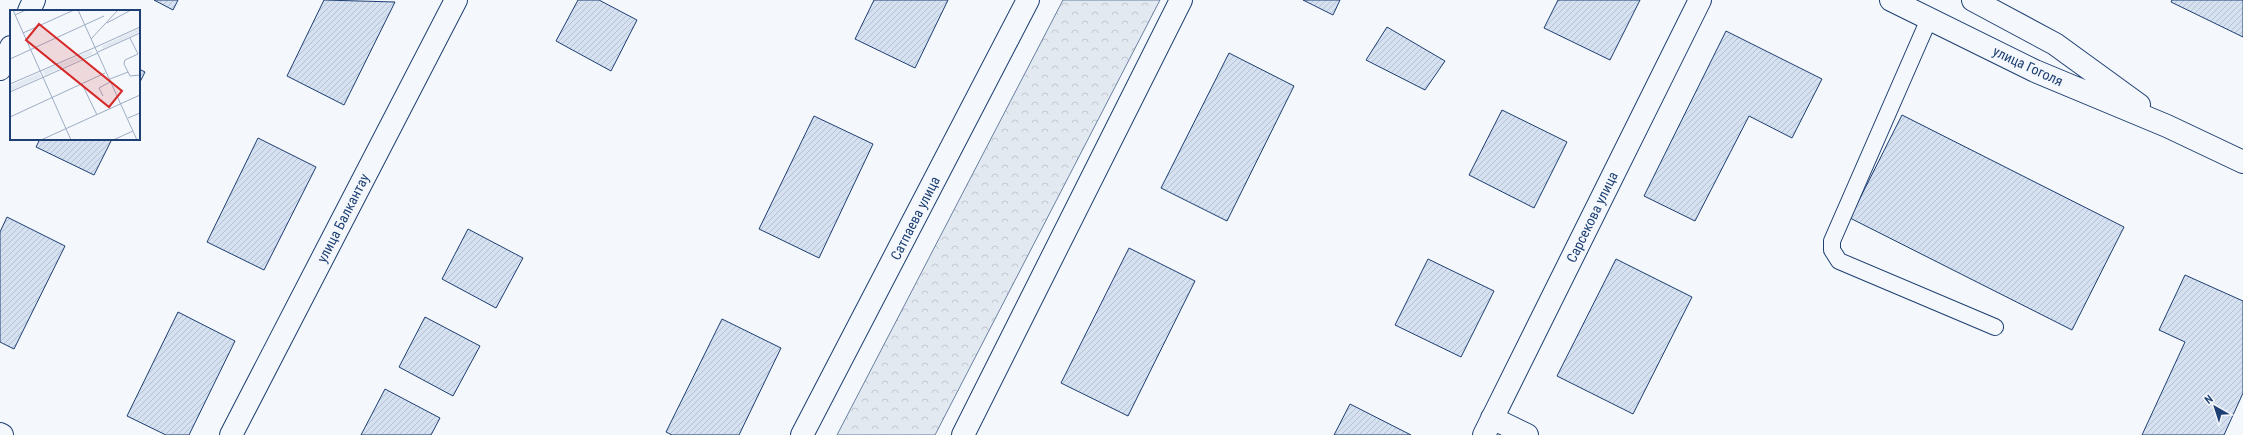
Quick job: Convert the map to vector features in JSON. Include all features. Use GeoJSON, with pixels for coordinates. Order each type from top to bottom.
{"type":"FeatureCollection","features":[{"type":"Feature","properties":{"kind":"main road"},"geometry":{"type":"LineString","coordinates":[[29,10],[34,0]]}},
{"type":"Feature","properties":{"kind":"main road","name":"улица Балкантау"},"geometry":{"type":"LineString","coordinates":[[231,435],[456,0]]}},
{"type":"Feature","properties":{"kind":"main road","name":"Сатпаева улица"},"geometry":{"type":"LineString","coordinates":[[802,435],[1028,0]]}},
{"type":"Feature","properties":{"kind":"main road"},"geometry":{"type":"LineString","coordinates":[[963,435],[1181,0]]}},
{"type":"Feature","properties":{"kind":"main road","name":"Сарсекова улица"},"geometry":{"type":"LineString","coordinates":[[1488,427],[1700,0]]}},
{"type":"Feature","properties":{"kind":"main road","name":"улица Гоголя"},"geometry":{"type":"LineString","coordinates":[[1891,0],[2035,71],[2167,126],[2243,162]]}},
{"type":"Feature","properties":{"kind":"main road","name":"улица Гоголя"},"geometry":{"type":"LineString","coordinates":[[1973,0],[2055,44],[2167,126]]}},
{"type":"Feature","properties":{"kind":"main road"},"geometry":{"type":"LineString","coordinates":[[0,69],[10,49]]}},
{"type":"Feature","properties":{"kind":"main road"},"geometry":{"type":"LineString","coordinates":[[1488,427],[1527,435]]}},
{"type":"Feature","properties":{"kind":"lane"},"geometry":{"type":"LineString","coordinates":[[1929,19],[1832,241],[1832,250],[1839,261],[1995,327]]}},
{"type":"Feature","properties":{"kind":"green space"},"geometry":{"type":"Polygon","coordinates":[[[1063,0],[1160,0],[935,435],[837,435],[1063,0]]]}},
{"type":"Feature","properties":{"kind":"building"},"geometry":{"type":"Polygon","coordinates":[[[154,0],[178,0],[173,10],[154,0]]]}},
{"type":"Feature","properties":{"kind":"building"},"geometry":{"type":"Polygon","coordinates":[[[324,0],[395,2],[344,105],[287,76],[324,0]]]}},
{"type":"Feature","properties":{"kind":"building"},"geometry":{"type":"Polygon","coordinates":[[[578,0],[599,0],[637,20],[611,71],[556,41],[578,0]]]}},
{"type":"Feature","properties":{"kind":"building"},"geometry":{"type":"Polygon","coordinates":[[[874,0],[948,0],[915,68],[855,39],[874,0]]]}},
{"type":"Feature","properties":{"kind":"building"},"geometry":{"type":"Polygon","coordinates":[[[1303,0],[1340,0],[1333,15],[1303,0]]]}},
{"type":"Feature","properties":{"kind":"building"},"geometry":{"type":"Polygon","coordinates":[[[1558,0],[1640,0],[1610,60],[1544,28],[1558,0]]]}},
{"type":"Feature","properties":{"kind":"building"},"geometry":{"type":"Polygon","coordinates":[[[2172,0],[2243,0],[2243,37],[2171,2],[2172,0]]]}},
{"type":"Feature","properties":{"kind":"building"},"geometry":{"type":"Polygon","coordinates":[[[1387,27],[1445,61],[1425,90],[1366,60],[1387,27]]]}},
{"type":"Feature","properties":{"kind":"building"},"geometry":{"type":"Polygon","coordinates":[[[1726,31],[1822,79],[1792,138],[1749,116],[1695,221],[1644,196],[1726,31]]]}},
{"type":"Feature","properties":{"kind":"building"},"geometry":{"type":"Polygon","coordinates":[[[1229,53],[1294,86],[1227,221],[1161,188],[1229,53]]]}},
{"type":"Feature","properties":{"kind":"building"},"geometry":{"type":"Polygon","coordinates":[[[140,70],[145,72],[140,82],[140,70]]]}},
{"type":"Feature","properties":{"kind":"building"},"geometry":{"type":"Polygon","coordinates":[[[1502,110],[1567,142],[1534,208],[1469,175],[1502,110]]]}},
{"type":"Feature","properties":{"kind":"building"},"geometry":{"type":"Polygon","coordinates":[[[1902,115],[2124,227],[2072,330],[1850,218],[1902,115]]]}},
{"type":"Feature","properties":{"kind":"building"},"geometry":{"type":"Polygon","coordinates":[[[814,116],[873,144],[819,258],[759,229],[814,116]]]}},
{"type":"Feature","properties":{"kind":"building"},"geometry":{"type":"Polygon","coordinates":[[[258,138],[316,167],[264,270],[207,242],[258,138]]]}},
{"type":"Feature","properties":{"kind":"building"},"geometry":{"type":"Polygon","coordinates":[[[40,140],[112,140],[94,175],[36,147],[40,140]]]}},
{"type":"Feature","properties":{"kind":"building"},"geometry":{"type":"Polygon","coordinates":[[[7,217],[65,246],[14,349],[0,342],[0,232],[7,217]]]}},
{"type":"Feature","properties":{"kind":"building"},"geometry":{"type":"Polygon","coordinates":[[[468,229],[523,258],[496,308],[442,279],[468,229]]]}},
{"type":"Feature","properties":{"kind":"building"},"geometry":{"type":"Polygon","coordinates":[[[1129,248],[1195,281],[1128,416],[1061,383],[1129,248]]]}},
{"type":"Feature","properties":{"kind":"building"},"geometry":{"type":"Polygon","coordinates":[[[1428,259],[1494,291],[1461,357],[1395,325],[1428,259]]]}},
{"type":"Feature","properties":{"kind":"building"},"geometry":{"type":"Polygon","coordinates":[[[1616,259],[1692,297],[1633,414],[1557,376],[1616,259]]]}},
{"type":"Feature","properties":{"kind":"building"},"geometry":{"type":"Polygon","coordinates":[[[2185,275],[2243,301],[2243,393],[2224,435],[2142,435],[2185,342],[2159,330],[2185,275]]]}},
{"type":"Feature","properties":{"kind":"building"},"geometry":{"type":"Polygon","coordinates":[[[178,312],[235,341],[189,435],[166,435],[127,416],[178,312]]]}},
{"type":"Feature","properties":{"kind":"building"},"geometry":{"type":"Polygon","coordinates":[[[425,317],[480,346],[453,396],[399,367],[425,317]]]}},
{"type":"Feature","properties":{"kind":"building"},"geometry":{"type":"Polygon","coordinates":[[[722,319],[781,348],[739,435],[672,435],[666,432],[722,319]]]}},
{"type":"Feature","properties":{"kind":"building"},"geometry":{"type":"Polygon","coordinates":[[[385,389],[440,418],[431,435],[361,435],[385,389]]]}},
{"type":"Feature","properties":{"kind":"building"},"geometry":{"type":"Polygon","coordinates":[[[1350,404],[1411,435],[1334,435],[1350,404]]]}}]}
